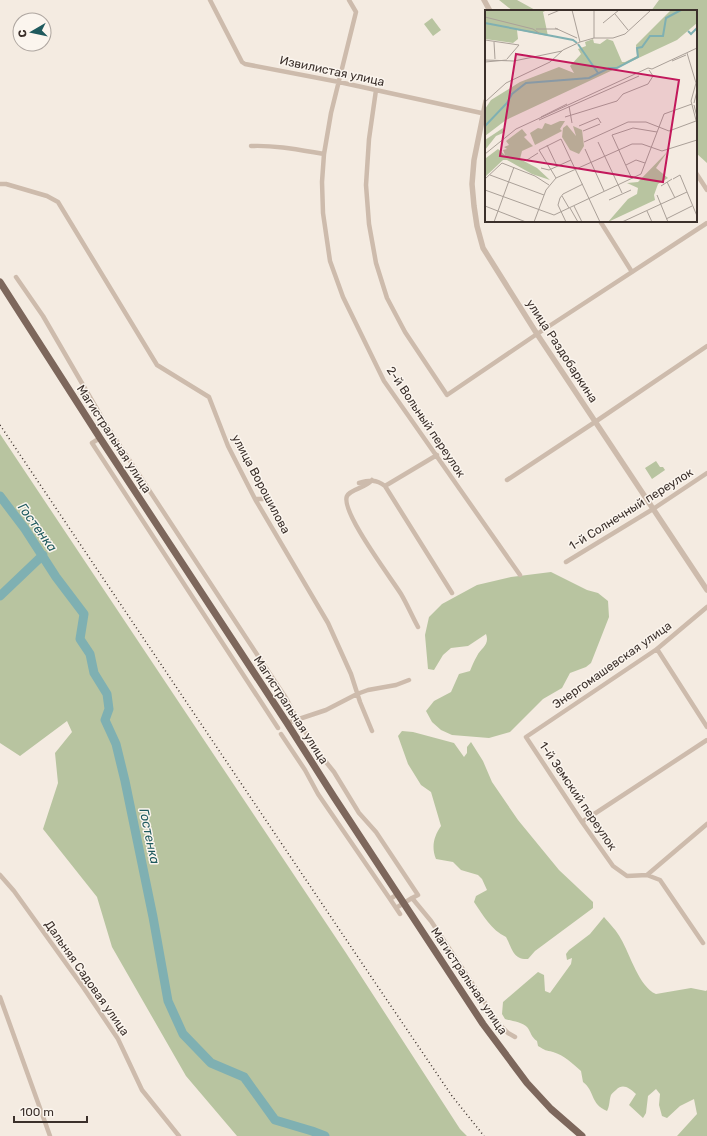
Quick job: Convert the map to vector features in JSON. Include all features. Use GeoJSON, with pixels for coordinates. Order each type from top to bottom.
{"type":"FeatureCollection","features":[{"type":"Feature","properties":{"kind":"main road","name":"Магистральная улица"},"geometry":{"type":"LineString","coordinates":[[0,282],[334,797],[506,1056],[527,1083],[551,1109],[582,1136]]}},
{"type":"Feature","properties":{"kind":"street","name":"Извилистая улица"},"geometry":{"type":"LineString","coordinates":[[210,0],[242,62],[245,64],[340,82],[485,113]]}},
{"type":"Feature","properties":{"kind":"street","name":"2-й Вольный переулок"},"geometry":{"type":"LineString","coordinates":[[349,0],[356,12],[340,82],[331,113],[324,154],[322,182],[323,213],[330,261],[342,297],[384,381],[520,575]]}},
{"type":"Feature","properties":{"kind":"street"},"geometry":{"type":"LineString","coordinates":[[484,0],[489,10]]}},
{"type":"Feature","properties":{"kind":"street"},"geometry":{"type":"LineString","coordinates":[[376,90],[369,138],[366,185],[369,224],[376,263],[387,298],[405,332],[447,395],[537,334],[707,223]]}},
{"type":"Feature","properties":{"kind":"street","name":"улица Раздобаркина"},"geometry":{"type":"LineString","coordinates":[[485,113],[474,160],[472,184],[477,226],[483,248],[537,334],[707,590]]}},
{"type":"Feature","properties":{"kind":"street"},"geometry":{"type":"LineString","coordinates":[[251,146],[264,145],[285,147],[324,154]]}},
{"type":"Feature","properties":{"kind":"street"},"geometry":{"type":"LineString","coordinates":[[697,175],[707,190]]}},
{"type":"Feature","properties":{"kind":"street","name":"улица Ворошилова"},"geometry":{"type":"LineString","coordinates":[[0,184],[6,184],[47,196],[54,199],[60,205],[157,365],[209,397],[228,446],[254,499],[328,623],[351,674],[357,694],[372,731]]}},
{"type":"Feature","properties":{"kind":"street"},"geometry":{"type":"LineString","coordinates":[[601,222],[632,272]]}},
{"type":"Feature","properties":{"kind":"street"},"geometry":{"type":"LineString","coordinates":[[16,276],[43,316],[105,423],[286,698],[297,719],[318,752],[334,772],[360,813],[376,832],[418,895],[396,908]]}},
{"type":"Feature","properties":{"kind":"street"},"geometry":{"type":"LineString","coordinates":[[507,480],[707,346]]}},
{"type":"Feature","properties":{"kind":"street"},"geometry":{"type":"LineString","coordinates":[[100,438],[92,443],[278,728]]}},
{"type":"Feature","properties":{"kind":"street"},"geometry":{"type":"LineString","coordinates":[[385,486],[436,455]]}},
{"type":"Feature","properties":{"kind":"street","name":"1-й Солнечный переулок"},"geometry":{"type":"LineString","coordinates":[[566,562],[653,509],[707,473]]}},
{"type":"Feature","properties":{"kind":"street"},"geometry":{"type":"LineString","coordinates":[[372,480],[369,484],[349,493],[346,498],[348,509],[363,536],[402,595],[418,627]]}},
{"type":"Feature","properties":{"kind":"street"},"geometry":{"type":"LineString","coordinates":[[359,483],[372,480],[380,482],[385,486],[452,593]]}},
{"type":"Feature","properties":{"kind":"street"},"geometry":{"type":"LineString","coordinates":[[254,499],[263,499]]}},
{"type":"Feature","properties":{"kind":"street","name":"Энергомашевская улица"},"geometry":{"type":"LineString","coordinates":[[526,737],[657,649],[707,607]]}},
{"type":"Feature","properties":{"kind":"street"},"geometry":{"type":"LineString","coordinates":[[657,649],[707,727]]}},
{"type":"Feature","properties":{"kind":"street"},"geometry":{"type":"LineString","coordinates":[[287,723],[326,710],[368,690],[396,685],[409,680]]}},
{"type":"Feature","properties":{"kind":"street"},"geometry":{"type":"LineString","coordinates":[[281,734],[305,770],[318,794],[400,914]]}},
{"type":"Feature","properties":{"kind":"street","name":"1-й Земский переулок"},"geometry":{"type":"LineString","coordinates":[[526,737],[613,866],[627,876],[647,875]]}},
{"type":"Feature","properties":{"kind":"street"},"geometry":{"type":"LineString","coordinates":[[582,822],[707,740]]}},
{"type":"Feature","properties":{"kind":"street"},"geometry":{"type":"LineString","coordinates":[[703,943],[660,880],[647,875],[707,824]]}},
{"type":"Feature","properties":{"kind":"street","name":"Дальняя Садовая улица"},"geometry":{"type":"LineString","coordinates":[[0,875],[14,891],[83,987],[118,1039],[142,1090],[179,1136]]}},
{"type":"Feature","properties":{"kind":"street"},"geometry":{"type":"LineString","coordinates":[[390,899],[398,894]]}},
{"type":"Feature","properties":{"kind":"street"},"geometry":{"type":"LineString","coordinates":[[412,898],[431,921],[499,1024],[508,1033],[515,1036]]}},
{"type":"Feature","properties":{"kind":"street"},"geometry":{"type":"LineString","coordinates":[[0,997],[50,1136]]}},
{"type":"Feature","properties":{"kind":"green space"},"geometry":{"type":"Polygon","coordinates":[[[499,0],[517,0],[535,10],[512,10],[499,0]]]}},
{"type":"Feature","properties":{"kind":"green space"},"geometry":{"type":"Polygon","coordinates":[[[659,0],[707,0],[707,163],[697,154],[697,10],[652,10],[659,0]]]}},
{"type":"Feature","properties":{"kind":"green space"},"geometry":{"type":"Polygon","coordinates":[[[432,18],[441,30],[433,36],[424,24],[432,18]]]}},
{"type":"Feature","properties":{"kind":"green space"},"geometry":{"type":"Polygon","coordinates":[[[0,434],[346,953],[460,1129],[467,1136],[237,1136],[186,1076],[112,947],[97,897],[43,829],[58,783],[55,753],[72,732],[67,721],[20,756],[0,743],[0,434]]]}},
{"type":"Feature","properties":{"kind":"green space"},"geometry":{"type":"Polygon","coordinates":[[[656,461],[660,467],[663,467],[665,470],[652,479],[645,468],[656,461]]]}},
{"type":"Feature","properties":{"kind":"green space"},"geometry":{"type":"Polygon","coordinates":[[[551,572],[587,590],[598,593],[608,601],[609,617],[591,663],[586,667],[570,673],[562,688],[543,699],[510,732],[489,738],[452,735],[441,730],[432,722],[426,711],[434,701],[451,692],[459,674],[470,671],[477,656],[486,644],[487,638],[486,634],[468,646],[451,648],[443,655],[434,670],[428,669],[425,635],[429,617],[442,604],[477,585],[511,577],[551,572]]]}},
{"type":"Feature","properties":{"kind":"green space"},"geometry":{"type":"Polygon","coordinates":[[[402,731],[413,732],[454,743],[464,757],[467,753],[467,747],[471,742],[483,761],[492,782],[518,820],[559,870],[593,902],[593,908],[535,951],[528,959],[519,958],[516,955],[506,937],[492,926],[474,902],[476,896],[487,890],[482,879],[478,875],[461,870],[453,862],[436,859],[434,855],[434,842],[441,826],[431,792],[421,785],[408,764],[398,736],[402,731]]]}},
{"type":"Feature","properties":{"kind":"green space"},"geometry":{"type":"Polygon","coordinates":[[[604,917],[619,936],[640,977],[650,990],[656,994],[691,988],[707,990],[707,1136],[677,1136],[697,1114],[694,1099],[680,1106],[667,1118],[662,1116],[659,1105],[660,1094],[656,1089],[648,1096],[646,1113],[643,1118],[629,1105],[636,1094],[624,1087],[619,1088],[612,1093],[607,1111],[595,1101],[589,1089],[583,1082],[581,1071],[561,1055],[538,1046],[537,1041],[525,1025],[505,1019],[502,1014],[503,1002],[538,972],[544,975],[545,991],[550,993],[571,964],[572,958],[567,960],[566,954],[590,934],[604,917]]]}},
{"type":"Feature","properties":{"kind":"waterway","name":"Гостенка"},"geometry":{"type":"LineString","coordinates":[[0,496],[25,529],[56,577],[84,614],[80,639],[90,654],[94,673],[107,694],[109,709],[105,720],[116,744],[125,781],[153,917],[168,1001],[183,1034],[211,1063],[244,1077],[275,1120],[325,1136]]}},
{"type":"Feature","properties":{"kind":"waterway"},"geometry":{"type":"LineString","coordinates":[[0,596],[43,555]]}},
{"type":"Feature","properties":{"kind":"railway"},"geometry":{"type":"LineString","coordinates":[[0,425],[452,1096],[484,1136]]}}]}
